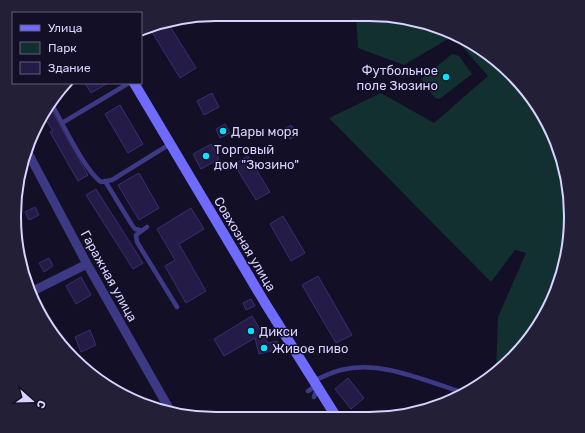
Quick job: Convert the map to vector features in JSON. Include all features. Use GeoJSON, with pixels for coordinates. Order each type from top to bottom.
{"type":"FeatureCollection","features":[{"type":"Feature","properties":{"kind":"street","name":"Совхозная улица"},"geometry":{"type":"LineString","coordinates":[[135,84],[265,303],[334,412]]}},
{"type":"Feature","properties":{"kind":"street","name":"Гаражная улица"},"geometry":{"type":"LineString","coordinates":[[30,157],[87,264],[167,405]]}},
{"type":"Feature","properties":{"kind":"street"},"geometry":{"type":"LineString","coordinates":[[35,290],[87,264]]}},
{"type":"Feature","properties":{"kind":"lane"},"geometry":{"type":"LineString","coordinates":[[62,123],[127,84]]}},
{"type":"Feature","properties":{"kind":"lane"},"geometry":{"type":"LineString","coordinates":[[54,108],[95,178],[100,182],[112,180],[170,144]]}},
{"type":"Feature","properties":{"kind":"lane"},"geometry":{"type":"LineString","coordinates":[[104,181],[132,225],[135,229],[140,230]]}},
{"type":"Feature","properties":{"kind":"lane"},"geometry":{"type":"LineString","coordinates":[[147,227],[140,230],[136,235],[137,242],[177,307]]}},
{"type":"Feature","properties":{"kind":"lane"},"geometry":{"type":"LineString","coordinates":[[308,392],[316,382],[340,370],[358,367],[374,367],[457,391]]}},
{"type":"Feature","properties":{"kind":"lane"},"geometry":{"type":"LineString","coordinates":[[314,397],[316,382]]}},
{"type":"Feature","properties":{"kind":"green space"},"geometry":{"type":"Polygon","coordinates":[[[356,21],[381,21],[407,25],[431,31],[449,38],[404,65],[358,48],[356,21]]]}},
{"type":"Feature","properties":{"kind":"green space"},"geometry":{"type":"Polygon","coordinates":[[[460,43],[488,61],[507,78],[524,97],[544,130],[554,154],[564,204],[564,229],[560,255],[554,279],[544,303],[524,336],[507,355],[496,364],[498,317],[526,253],[515,250],[491,282],[329,118],[381,93],[434,123],[488,76],[460,43]]]}},
{"type":"Feature","properties":{"kind":"green space","name":"Футбольное поле Зюзино"},"geometry":{"type":"Polygon","coordinates":[[[452,54],[459,56],[472,74],[439,99],[435,98],[421,79],[452,54]]]}},
{"type":"Feature","properties":{"kind":"building"},"geometry":{"type":"Polygon","coordinates":[[[170,27],[196,68],[180,78],[152,32],[170,27]]]}},
{"type":"Feature","properties":{"kind":"building"},"geometry":{"type":"Polygon","coordinates":[[[86,84],[106,84],[91,93],[86,84]]]}},
{"type":"Feature","properties":{"kind":"building"},"geometry":{"type":"Polygon","coordinates":[[[212,93],[219,107],[204,115],[197,101],[212,93]]]}},
{"type":"Feature","properties":{"kind":"building"},"geometry":{"type":"Polygon","coordinates":[[[120,105],[143,144],[128,153],[105,114],[120,105]]]}},
{"type":"Feature","properties":{"kind":"building"},"geometry":{"type":"Polygon","coordinates":[[[52,111],[88,175],[78,181],[50,132],[53,131],[46,120],[52,111]]]}},
{"type":"Feature","properties":{"kind":"building"},"geometry":{"type":"Polygon","coordinates":[[[225,124],[230,133],[220,138],[216,129],[225,124]]]}},
{"type":"Feature","properties":{"kind":"building"},"geometry":{"type":"Polygon","coordinates":[[[291,125],[298,135],[290,139],[284,129],[291,125]]]}},
{"type":"Feature","properties":{"kind":"building","name":"Торговый дом \"Зюзино\""},"geometry":{"type":"Polygon","coordinates":[[[211,144],[219,159],[201,169],[193,154],[211,144]]]}},
{"type":"Feature","properties":{"kind":"building"},"geometry":{"type":"Polygon","coordinates":[[[248,156],[270,192],[256,200],[234,164],[248,156]]]}},
{"type":"Feature","properties":{"kind":"building"},"geometry":{"type":"Polygon","coordinates":[[[139,173],[159,208],[139,220],[118,185],[139,173]]]}},
{"type":"Feature","properties":{"kind":"building"},"geometry":{"type":"Polygon","coordinates":[[[96,189],[143,263],[133,269],[86,195],[96,189]]]}},
{"type":"Feature","properties":{"kind":"building"},"geometry":{"type":"Polygon","coordinates":[[[35,207],[39,215],[29,220],[25,212],[35,207]]]}},
{"type":"Feature","properties":{"kind":"building"},"geometry":{"type":"Polygon","coordinates":[[[191,208],[204,229],[179,244],[206,291],[186,303],[165,266],[175,260],[157,229],[191,208]]]}},
{"type":"Feature","properties":{"kind":"building"},"geometry":{"type":"Polygon","coordinates":[[[283,216],[305,253],[291,261],[270,224],[283,216]]]}},
{"type":"Feature","properties":{"kind":"building"},"geometry":{"type":"Polygon","coordinates":[[[49,258],[53,266],[44,272],[39,263],[49,258]]]}},
{"type":"Feature","properties":{"kind":"building"},"geometry":{"type":"Polygon","coordinates":[[[318,276],[352,335],[336,343],[302,285],[318,276]]]}},
{"type":"Feature","properties":{"kind":"building"},"geometry":{"type":"Polygon","coordinates":[[[81,277],[91,295],[76,304],[66,286],[81,277]]]}},
{"type":"Feature","properties":{"kind":"building"},"geometry":{"type":"Polygon","coordinates":[[[251,299],[255,306],[246,310],[243,303],[251,299]]]}},
{"type":"Feature","properties":{"kind":"building"},"geometry":{"type":"Polygon","coordinates":[[[252,316],[268,343],[277,341],[279,349],[259,354],[255,338],[224,356],[214,339],[252,316]]]}},
{"type":"Feature","properties":{"kind":"building"},"geometry":{"type":"Polygon","coordinates":[[[90,330],[96,345],[81,352],[75,337],[90,330]]]}},
{"type":"Feature","properties":{"kind":"building"},"geometry":{"type":"Polygon","coordinates":[[[348,378],[364,398],[351,409],[335,389],[348,378]]]}},
{"type":"Feature","properties":{"kind":"place","name":"Футбольное поле Зюзино"},"geometry":{"type":"Point","coordinates":[446,77]}},
{"type":"Feature","properties":{"kind":"place","name":"Дары моря"},"geometry":{"type":"Point","coordinates":[223,131]}},
{"type":"Feature","properties":{"kind":"place","name":"Торговый дом \"Зюзино\""},"geometry":{"type":"Point","coordinates":[206,156]}},
{"type":"Feature","properties":{"kind":"place","name":"Дикси"},"geometry":{"type":"Point","coordinates":[251,331]}},
{"type":"Feature","properties":{"kind":"place","name":"Живое пиво"},"geometry":{"type":"Point","coordinates":[264,348]}}]}
